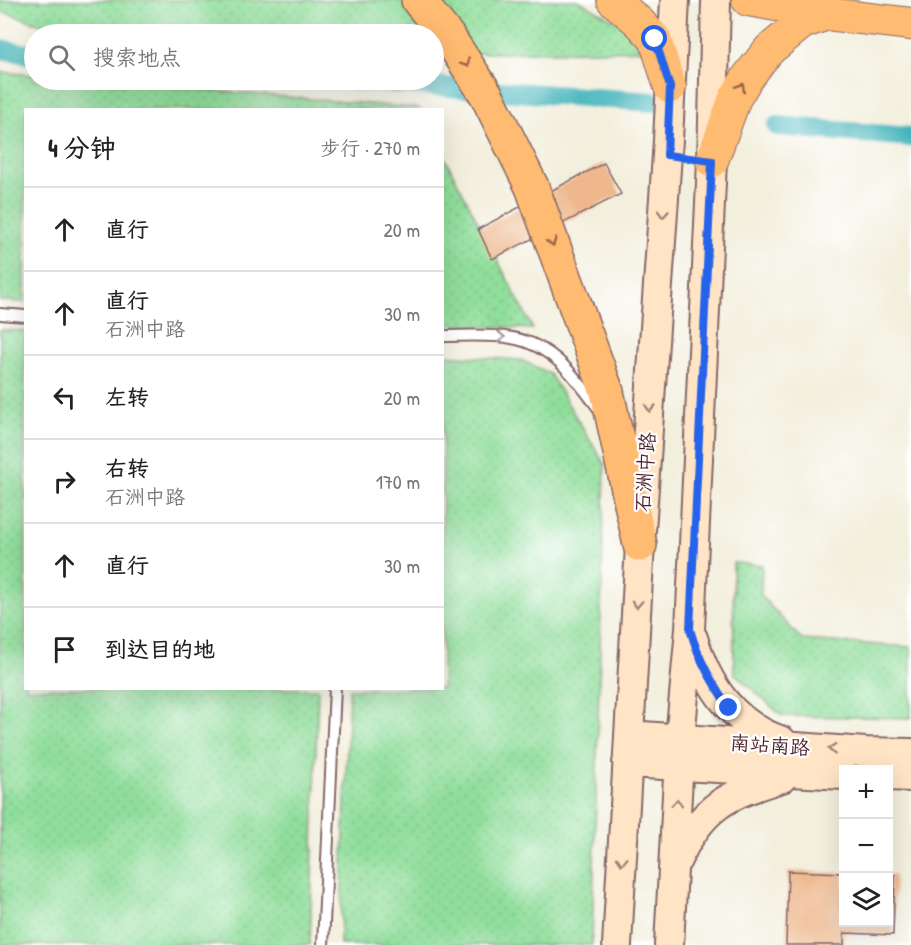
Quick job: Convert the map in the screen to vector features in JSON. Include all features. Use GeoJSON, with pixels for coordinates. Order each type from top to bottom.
{"type":"FeatureCollection","features":[{"type":"Feature","properties":{"kind":"highway"},"geometry":{"type":"LineString","coordinates":[[418,0],[437,24]]}},
{"type":"Feature","properties":{"kind":"highway"},"geometry":{"type":"LineString","coordinates":[[444,33],[486,94],[532,187],[607,393],[640,545]]}},
{"type":"Feature","properties":{"kind":"main road"},"geometry":{"type":"LineString","coordinates":[[613,0],[655,39],[670,87]]}},
{"type":"Feature","properties":{"kind":"main road","name":"石洲中路"},"geometry":{"type":"LineString","coordinates":[[617,945],[675,0]]}},
{"type":"Feature","properties":{"kind":"main road"},"geometry":{"type":"LineString","coordinates":[[669,945],[690,629],[712,161],[716,0]]}},
{"type":"Feature","properties":{"kind":"main road"},"geometry":{"type":"LineString","coordinates":[[748,0],[911,24]]}},
{"type":"Feature","properties":{"kind":"main road"},"geometry":{"type":"LineString","coordinates":[[712,161],[735,98],[752,71],[769,50],[802,23],[810,8]]}},
{"type":"Feature","properties":{"kind":"main road"},"geometry":{"type":"LineString","coordinates":[[667,155],[712,161]]}},
{"type":"Feature","properties":{"kind":"main road"},"geometry":{"type":"LineString","coordinates":[[674,868],[688,837],[704,817],[727,798],[800,760],[752,728],[729,708],[710,680],[698,656],[690,629]]}},
{"type":"Feature","properties":{"kind":"main road","name":"南站南路"},"geometry":{"type":"LineString","coordinates":[[629,735],[680,753]]}},
{"type":"Feature","properties":{"kind":"main road","name":"南站南路"},"geometry":{"type":"LineString","coordinates":[[627,764],[680,753],[800,760],[911,753]]}},
{"type":"Feature","properties":{"kind":"main road","name":"南站南路"},"geometry":{"type":"LineString","coordinates":[[800,760],[839,773]]}},
{"type":"Feature","properties":{"kind":"main road"},"geometry":{"type":"LineString","coordinates":[[893,777],[911,777]]}},
{"type":"Feature","properties":{"kind":"lane"},"geometry":{"type":"LineString","coordinates":[[0,315],[24,316]]}},
{"type":"Feature","properties":{"kind":"lane"},"geometry":{"type":"LineString","coordinates":[[444,336],[512,338],[541,348],[562,363],[615,431]]}},
{"type":"Feature","properties":{"kind":"lane"},"geometry":{"type":"LineString","coordinates":[[323,945],[335,690]]}},
{"type":"Feature","properties":{"kind":"green space"},"geometry":{"type":"Polygon","coordinates":[[[0,0],[578,0],[627,27],[647,50],[444,54],[444,24],[40,24],[0,11],[0,0]]]}},
{"type":"Feature","properties":{"kind":"green space"},"geometry":{"type":"Polygon","coordinates":[[[0,72],[24,74],[24,90],[203,90],[419,108],[24,108],[24,302],[0,301],[0,72]]]}},
{"type":"Feature","properties":{"kind":"green space"},"geometry":{"type":"Polygon","coordinates":[[[444,156],[533,329],[444,324],[444,156]]]}},
{"type":"Feature","properties":{"kind":"green space"},"geometry":{"type":"Polygon","coordinates":[[[0,330],[24,331],[24,690],[318,690],[310,945],[0,945],[0,330]]]}},
{"type":"Feature","properties":{"kind":"green space"},"geometry":{"type":"Polygon","coordinates":[[[444,355],[521,360],[550,374],[605,465],[592,945],[340,945],[349,690],[444,690],[444,355]]]}},
{"type":"Feature","properties":{"kind":"green space"},"geometry":{"type":"Polygon","coordinates":[[[733,563],[762,565],[761,596],[802,640],[911,647],[911,718],[782,716],[734,673],[733,563]]]}},
{"type":"Feature","properties":{"kind":"building"},"geometry":{"type":"Polygon","coordinates":[[[604,163],[621,194],[492,259],[478,229],[604,163]]]}},
{"type":"Feature","properties":{"kind":"building"},"geometry":{"type":"Polygon","coordinates":[[[788,871],[839,873],[839,927],[893,927],[893,875],[895,875],[893,935],[844,933],[844,945],[786,945],[788,871]]]}},
{"type":"Feature","properties":{"kind":"waterway"},"geometry":{"type":"LineString","coordinates":[[0,49],[24,53]]}},
{"type":"Feature","properties":{"kind":"waterway"},"geometry":{"type":"LineString","coordinates":[[444,87],[653,102]]}},
{"type":"Feature","properties":{"kind":"waterway"},"geometry":{"type":"LineString","coordinates":[[777,126],[911,137]]}},
{"type":"Feature","properties":{"kind":"route"},"geometry":{"type":"LineString","coordinates":[[655,39],[670,87],[667,155],[712,161],[690,629],[698,656],[710,680],[729,708]]}}]}
